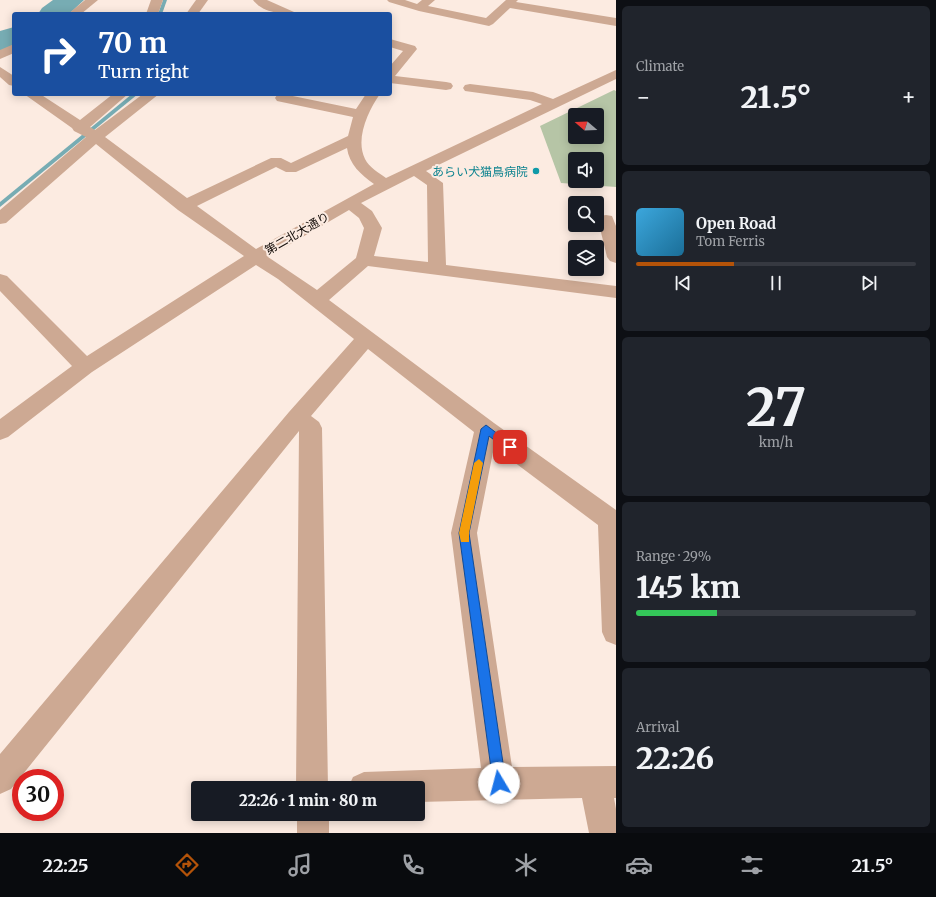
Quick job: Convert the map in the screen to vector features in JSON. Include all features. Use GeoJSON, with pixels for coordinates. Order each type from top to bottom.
{"type":"FeatureCollection","features":[{"type":"Feature","properties":{"kind":"street"},"geometry":{"type":"LineString","coordinates":[[77,12],[92,0]]}},
{"type":"Feature","properties":{"kind":"street"},"geometry":{"type":"LineString","coordinates":[[153,12],[157,0]]}},
{"type":"Feature","properties":{"kind":"street"},"geometry":{"type":"LineString","coordinates":[[193,12],[195,6],[202,0]]}},
{"type":"Feature","properties":{"kind":"street"},"geometry":{"type":"LineString","coordinates":[[259,0],[273,8],[284,12]]}},
{"type":"Feature","properties":{"kind":"street"},"geometry":{"type":"LineString","coordinates":[[393,0],[419,8],[489,22],[510,2],[616,22]]}},
{"type":"Feature","properties":{"kind":"street"},"geometry":{"type":"LineString","coordinates":[[419,8],[429,0]]}},
{"type":"Feature","properties":{"kind":"street"},"geometry":{"type":"LineString","coordinates":[[392,44],[411,49],[392,72]]}},
{"type":"Feature","properties":{"kind":"street"},"geometry":{"type":"LineString","coordinates":[[0,55],[12,49]]}},
{"type":"Feature","properties":{"kind":"street"},"geometry":{"type":"LineString","coordinates":[[0,71],[12,80]]}},
{"type":"Feature","properties":{"kind":"street","name":"第二北大通り"},"geometry":{"type":"LineString","coordinates":[[0,431],[85,367],[255,257],[349,203],[386,184],[616,74]]}},
{"type":"Feature","properties":{"kind":"street"},"geometry":{"type":"LineString","coordinates":[[392,79],[446,86]]}},
{"type":"Feature","properties":{"kind":"street"},"geometry":{"type":"LineString","coordinates":[[0,88],[12,83]]}},
{"type":"Feature","properties":{"kind":"street"},"geometry":{"type":"LineString","coordinates":[[470,88],[533,96],[553,104]]}},
{"type":"Feature","properties":{"kind":"street"},"geometry":{"type":"LineString","coordinates":[[34,96],[95,137],[184,206],[255,257],[284,275],[365,339],[613,522],[616,632]]}},
{"type":"Feature","properties":{"kind":"street"},"geometry":{"type":"LineString","coordinates":[[80,128],[119,96]]}},
{"type":"Feature","properties":{"kind":"street"},"geometry":{"type":"LineString","coordinates":[[0,219],[95,137],[149,96]]}},
{"type":"Feature","properties":{"kind":"street"},"geometry":{"type":"LineString","coordinates":[[371,96],[363,106],[354,139],[356,157],[367,172],[386,184]]}},
{"type":"Feature","properties":{"kind":"street"},"geometry":{"type":"LineString","coordinates":[[282,98],[361,114]]}},
{"type":"Feature","properties":{"kind":"street"},"geometry":{"type":"LineString","coordinates":[[184,206],[276,161],[291,169],[354,139]]}},
{"type":"Feature","properties":{"kind":"street"},"geometry":{"type":"LineString","coordinates":[[415,170],[435,183],[437,269]]}},
{"type":"Feature","properties":{"kind":"street"},"geometry":{"type":"LineString","coordinates":[[317,300],[364,260],[373,228],[366,215],[349,203]]}},
{"type":"Feature","properties":{"kind":"street"},"geometry":{"type":"LineString","coordinates":[[606,220],[616,257]]}},
{"type":"Feature","properties":{"kind":"street"},"geometry":{"type":"LineString","coordinates":[[364,260],[616,292]]}},
{"type":"Feature","properties":{"kind":"street"},"geometry":{"type":"LineString","coordinates":[[0,280],[85,367]]}},
{"type":"Feature","properties":{"kind":"street"},"geometry":{"type":"LineString","coordinates":[[0,778],[297,418],[365,339]]}},
{"type":"Feature","properties":{"kind":"street"},"geometry":{"type":"LineString","coordinates":[[297,418],[312,428],[312,781]]}},
{"type":"Feature","properties":{"kind":"street"},"geometry":{"type":"LineString","coordinates":[[486,429],[464,533],[499,783]]}},
{"type":"Feature","properties":{"kind":"street"},"geometry":{"type":"LineString","coordinates":[[425,786],[499,783],[605,782],[605,833]]}},
{"type":"Feature","properties":{"kind":"street"},"geometry":{"type":"LineString","coordinates":[[312,821],[313,833]]}},
{"type":"Feature","properties":{"kind":"green space"},"geometry":{"type":"Polygon","coordinates":[[[614,90],[616,91],[616,187],[604,186],[604,152],[568,152],[568,184],[561,183],[540,126],[568,112],[568,144],[604,144],[604,108],[577,108],[614,90]]]}},
{"type":"Feature","properties":{"kind":"waterway"},"geometry":{"type":"LineString","coordinates":[[55,12],[70,0]]}},
{"type":"Feature","properties":{"kind":"waterway"},"geometry":{"type":"LineString","coordinates":[[161,12],[165,0]]}},
{"type":"Feature","properties":{"kind":"waterway"},"geometry":{"type":"LineString","coordinates":[[0,43],[12,37]]}},
{"type":"Feature","properties":{"kind":"waterway"},"geometry":{"type":"LineString","coordinates":[[0,205],[133,96]]}},
{"type":"Feature","properties":{"kind":"slow traffic"},"geometry":{"type":"LineString","coordinates":[[465,539],[464,533],[479,463]]}},
{"type":"Feature","properties":{"kind":"place","name":"あらい犬猫鳥病院"},"geometry":{"type":"Point","coordinates":[536,171]}},
{"type":"Feature","properties":{"kind":"route"},"geometry":{"type":"LineString","coordinates":[[499,783],[464,533],[486,429],[510,447]]}}]}
